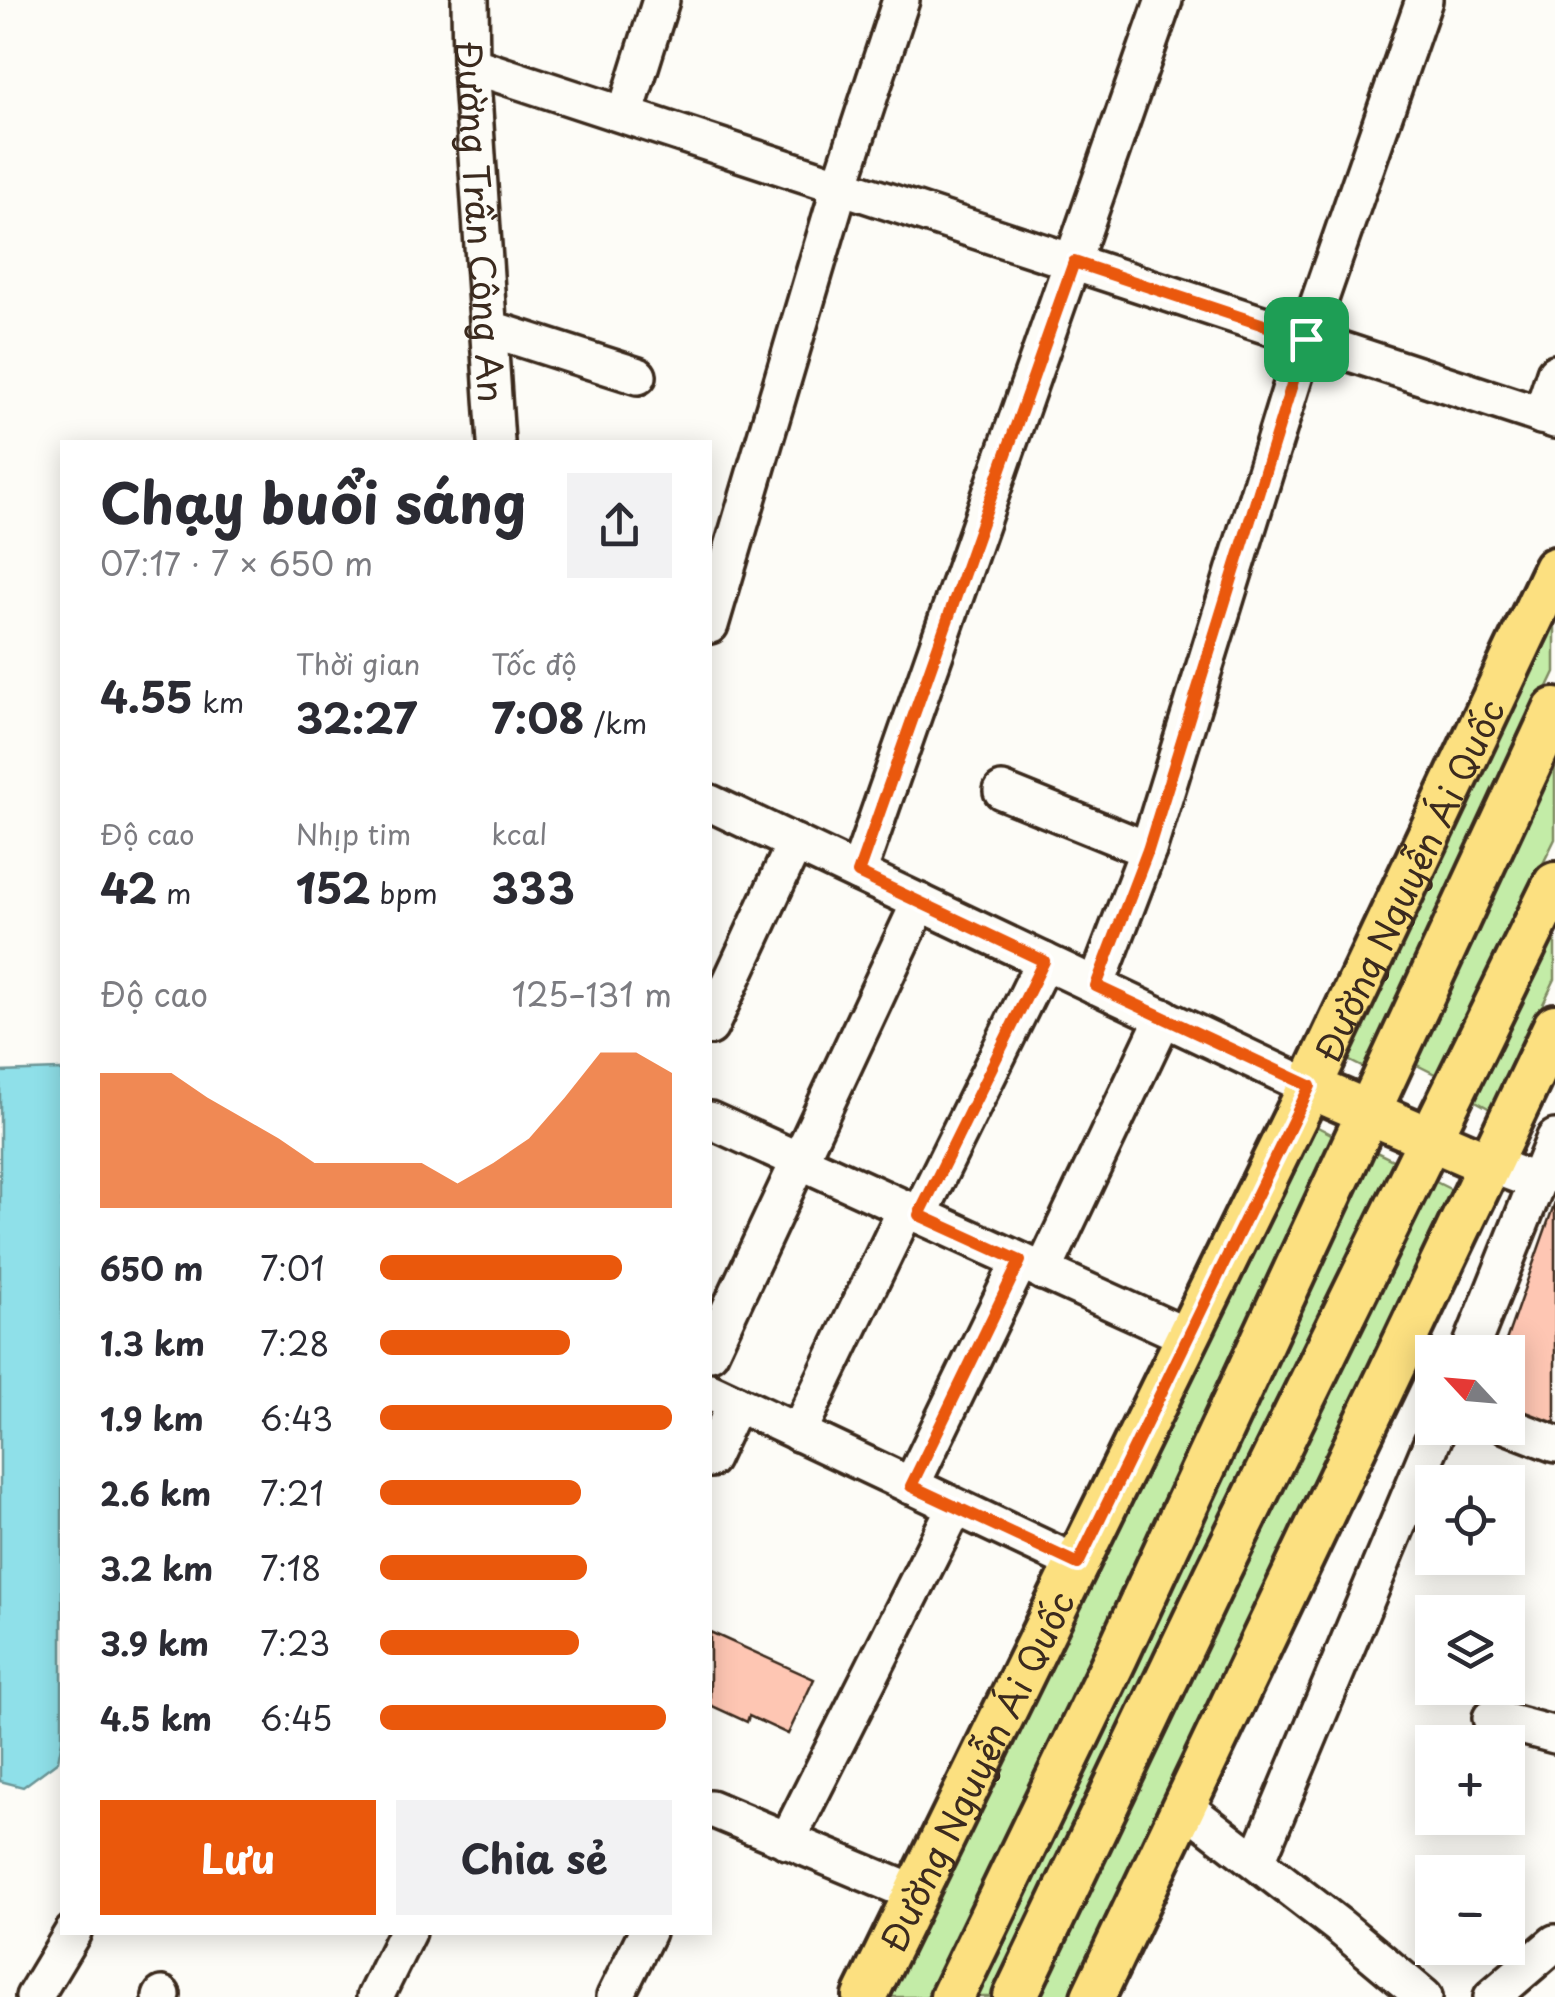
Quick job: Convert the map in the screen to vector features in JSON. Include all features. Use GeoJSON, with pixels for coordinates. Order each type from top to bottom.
{"type":"FeatureCollection","features":[{"type":"Feature","properties":{"kind":"main road","name":"Đường Nguyễn Ái Quốc"},"geometry":{"type":"LineString","coordinates":[[865,1997],[1310,1086],[1555,569]]}},
{"type":"Feature","properties":{"kind":"main road","name":"Đường Nguyễn Ái Quốc"},"geometry":{"type":"LineString","coordinates":[[952,1997],[1116,1657],[1555,710]]}},
{"type":"Feature","properties":{"kind":"main road"},"geometry":{"type":"LineString","coordinates":[[1015,1997],[1555,884]]}},
{"type":"Feature","properties":{"kind":"main road"},"geometry":{"type":"LineString","coordinates":[[1093,1997],[1555,1026]]}},
{"type":"Feature","properties":{"kind":"main road"},"geometry":{"type":"LineString","coordinates":[[1310,1086],[1489,1164]]}},
{"type":"Feature","properties":{"kind":"street","name":"Đường Trần Công An"},"geometry":{"type":"LineString","coordinates":[[470,0],[496,440]]}},
{"type":"Feature","properties":{"kind":"street"},"geometry":{"type":"LineString","coordinates":[[625,115],[661,0]]}},
{"type":"Feature","properties":{"kind":"street"},"geometry":{"type":"LineString","coordinates":[[712,617],[840,186],[901,0]]}},
{"type":"Feature","properties":{"kind":"street"},"geometry":{"type":"LineString","coordinates":[[858,873],[1164,0]]}},
{"type":"Feature","properties":{"kind":"street"},"geometry":{"type":"LineString","coordinates":[[1096,986],[1148,850],[1306,339],[1424,0]]}},
{"type":"Feature","properties":{"kind":"street"},"geometry":{"type":"LineString","coordinates":[[472,65],[1548,418],[1555,373]]}},
{"type":"Feature","properties":{"kind":"street"},"geometry":{"type":"LineString","coordinates":[[488,328],[638,376]]}},
{"type":"Feature","properties":{"kind":"street"},"geometry":{"type":"LineString","coordinates":[[1002,791],[1148,850]]}},
{"type":"Feature","properties":{"kind":"street"},"geometry":{"type":"LineString","coordinates":[[712,804],[1310,1086]]}},
{"type":"Feature","properties":{"kind":"street"},"geometry":{"type":"LineString","coordinates":[[712,1024],[795,843]]}},
{"type":"Feature","properties":{"kind":"street"},"geometry":{"type":"LineString","coordinates":[[712,1348],[920,902]]}},
{"type":"Feature","properties":{"kind":"street"},"geometry":{"type":"LineString","coordinates":[[798,1433],[1044,961]]}},
{"type":"Feature","properties":{"kind":"street"},"geometry":{"type":"LineString","coordinates":[[911,1486],[1164,1017]]}},
{"type":"Feature","properties":{"kind":"street"},"geometry":{"type":"LineString","coordinates":[[712,1121],[1186,1336]]}},
{"type":"Feature","properties":{"kind":"street"},"geometry":{"type":"LineString","coordinates":[[1476,1335],[1555,1138]]}},
{"type":"Feature","properties":{"kind":"street"},"geometry":{"type":"LineString","coordinates":[[1489,1164],[1537,1182]]}},
{"type":"Feature","properties":{"kind":"street"},"geometry":{"type":"LineString","coordinates":[[712,1449],[723,1397],[1078,1564]]}},
{"type":"Feature","properties":{"kind":"street"},"geometry":{"type":"LineString","coordinates":[[1525,1433],[1555,1444]]}},
{"type":"Feature","properties":{"kind":"street"},"geometry":{"type":"LineString","coordinates":[[1257,1861],[1431,1445]]}},
{"type":"Feature","properties":{"kind":"street"},"geometry":{"type":"LineString","coordinates":[[787,1840],[956,1507]]}},
{"type":"Feature","properties":{"kind":"street"},"geometry":{"type":"LineString","coordinates":[[1491,1718],[1555,1736]]}},
{"type":"Feature","properties":{"kind":"street"},"geometry":{"type":"LineString","coordinates":[[1186,1807],[1424,1997]]}},
{"type":"Feature","properties":{"kind":"street"},"geometry":{"type":"LineString","coordinates":[[712,1809],[916,1894]]}},
{"type":"Feature","properties":{"kind":"street"},"geometry":{"type":"LineString","coordinates":[[34,1997],[72,1935]]}},
{"type":"Feature","properties":{"kind":"street"},"geometry":{"type":"LineString","coordinates":[[374,1997],[405,1935]]}},
{"type":"Feature","properties":{"kind":"street"},"geometry":{"type":"LineString","coordinates":[[615,1997],[646,1935]]}},
{"type":"Feature","properties":{"kind":"street"},"geometry":{"type":"LineString","coordinates":[[1492,1997],[1555,1943]]}},
{"type":"Feature","properties":{"kind":"green space"},"geometry":{"type":"Polygon","coordinates":[[[1555,615],[1555,672],[1366,1069],[1344,1058],[1555,615]]]}},
{"type":"Feature","properties":{"kind":"green space"},"geometry":{"type":"Polygon","coordinates":[[[1555,760],[1555,839],[1439,1076],[1413,1063],[1555,760]]]}},
{"type":"Feature","properties":{"kind":"green space"},"geometry":{"type":"Polygon","coordinates":[[[1555,928],[1555,979],[1492,1110],[1472,1099],[1555,928]]]}},
{"type":"Feature","properties":{"kind":"green space"},"geometry":{"type":"Polygon","coordinates":[[[1312,1124],[1333,1135],[1136,1568],[930,1997],[887,1997],[1312,1124]]]}},
{"type":"Feature","properties":{"kind":"green space"},"geometry":{"type":"Polygon","coordinates":[[[1370,1149],[1397,1162],[993,1997],[974,1997],[1370,1149]]]}},
{"type":"Feature","properties":{"kind":"green space"},"geometry":{"type":"Polygon","coordinates":[[[1432,1180],[1454,1191],[1071,1997],[1037,1997],[1432,1180]]]}},
{"type":"Feature","properties":{"kind":"water"},"geometry":{"type":"Polygon","coordinates":[[[60,1071],[60,1750],[58,1761],[23,1787],[0,1781],[0,1072],[60,1071]]]}},
{"type":"Feature","properties":{"kind":"building"},"geometry":{"type":"Polygon","coordinates":[[[1555,1202],[1555,1430],[1525,1418],[1525,1335],[1508,1335],[1555,1202]]]}},
{"type":"Feature","properties":{"kind":"building"},"geometry":{"type":"Polygon","coordinates":[[[712,1633],[814,1679],[788,1734],[749,1716],[747,1722],[712,1706],[712,1633]]]}},
{"type":"Feature","properties":{"kind":"route"},"geometry":{"type":"LineString","coordinates":[[1074,262],[1306,339],[1148,850],[1096,986],[1310,1086],[1078,1564],[911,1486],[1020,1261],[919,1215],[1044,961],[858,873],[1074,262]]}}]}
